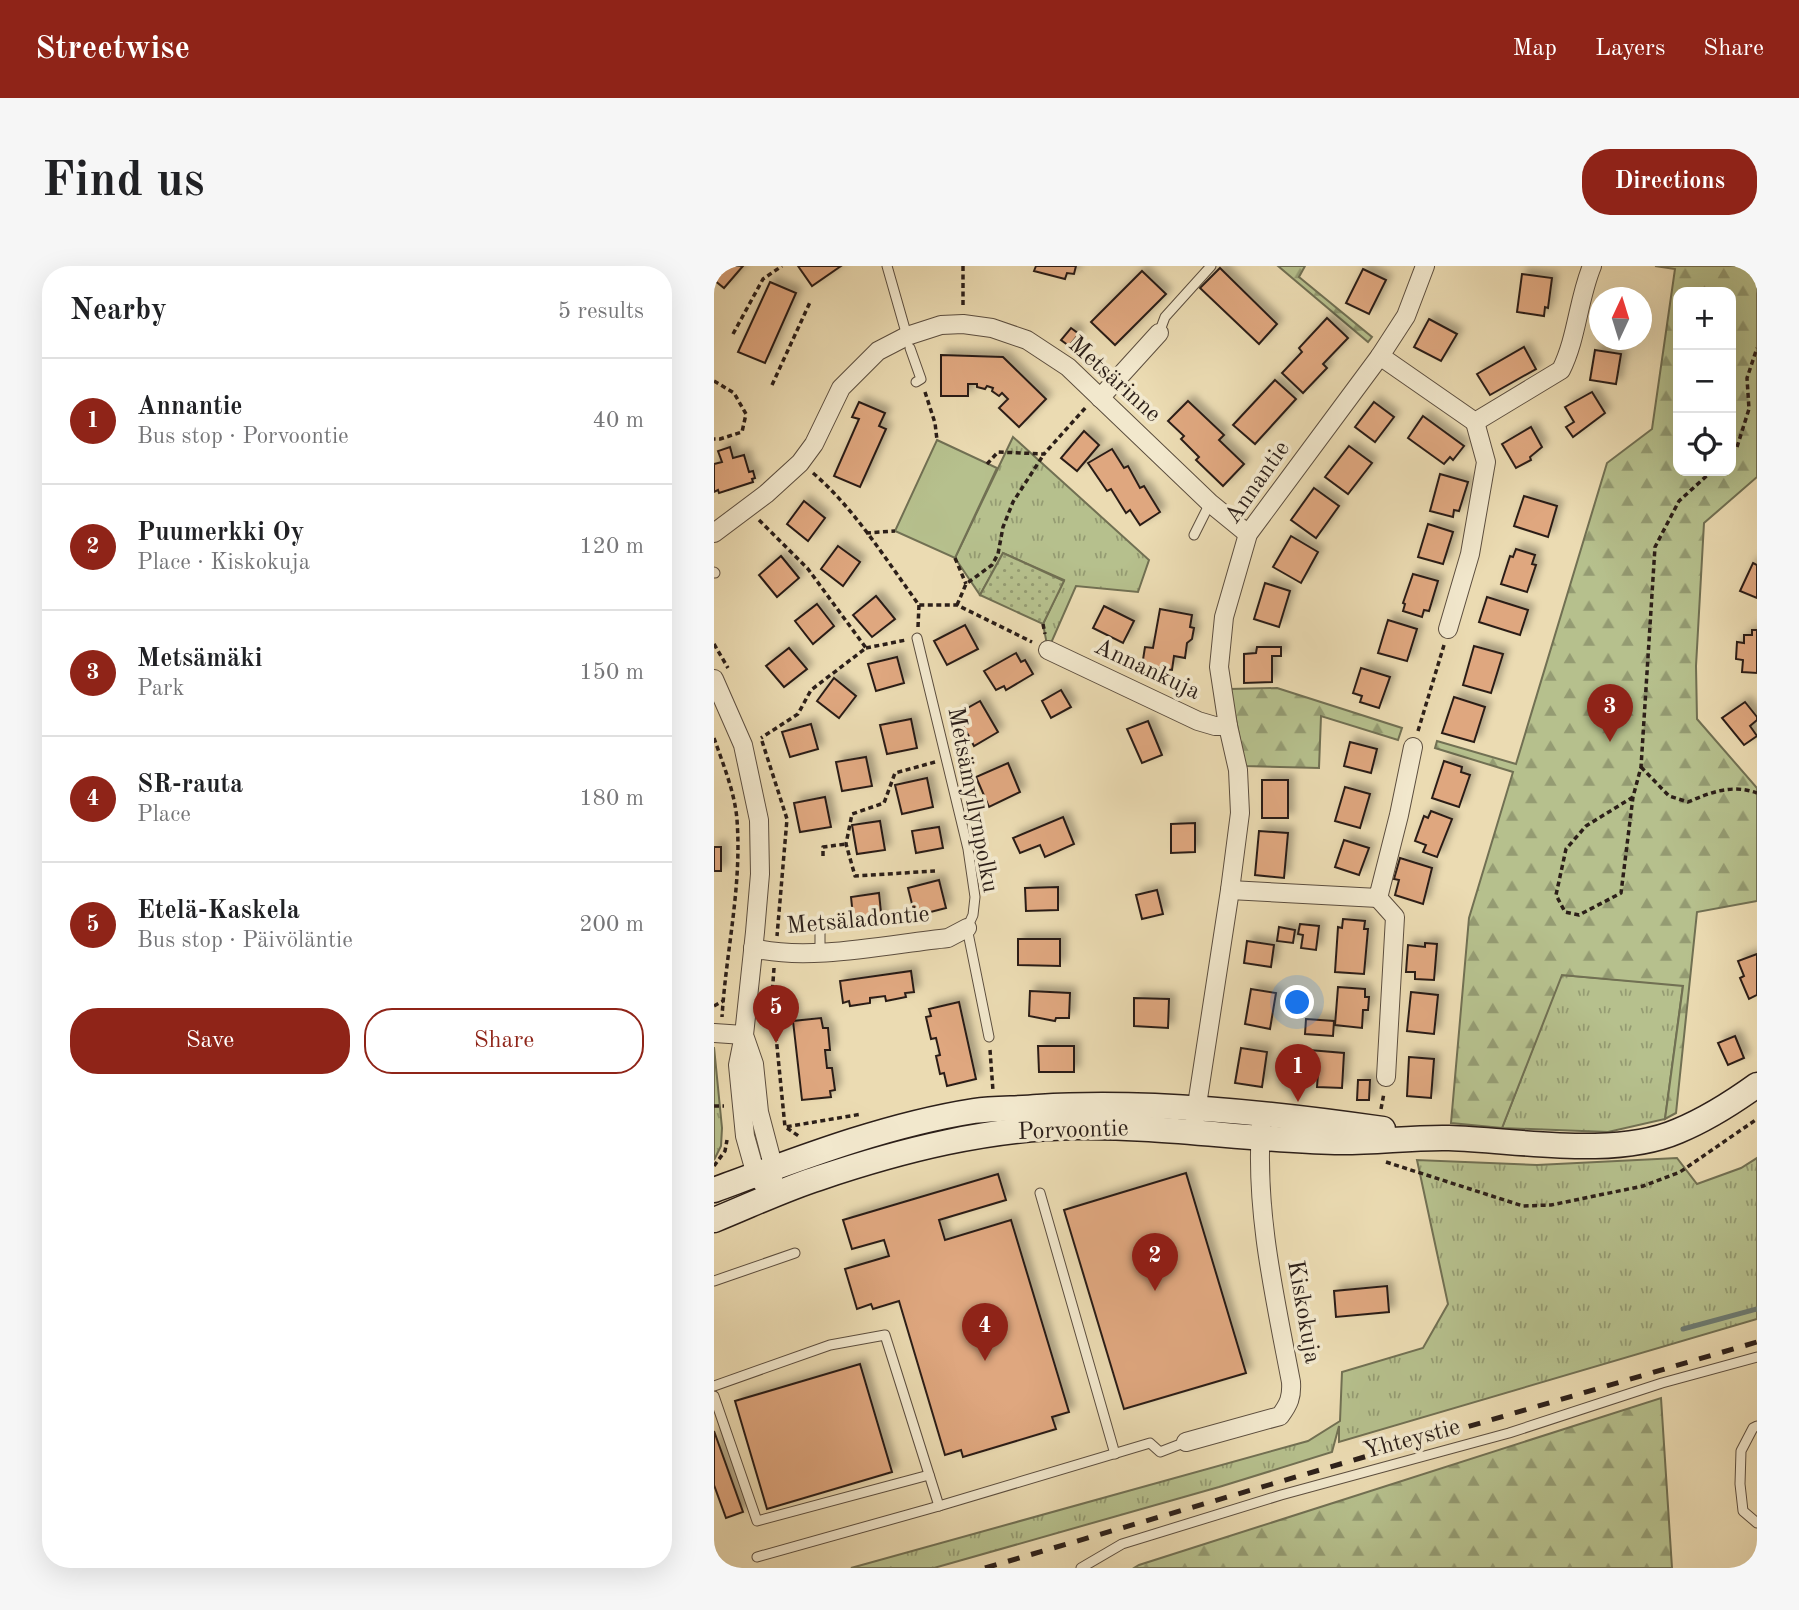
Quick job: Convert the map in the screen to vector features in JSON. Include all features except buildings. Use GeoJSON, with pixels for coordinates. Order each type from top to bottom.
{"type":"FeatureCollection","features":[{"type":"Feature","properties":{"kind":"street","name":"Annantie"},"geometry":{"type":"LineString","coordinates":[[1195,1121],[1240,813],[1238,770],[1219,667],[1224,617],[1248,534],[1380,356],[1406,316],[1425,266]]}},
{"type":"Feature","properties":{"kind":"street"},"geometry":{"type":"LineString","coordinates":[[1475,422],[1561,370],[1568,356],[1591,266]]}},
{"type":"Feature","properties":{"kind":"street","name":"Metsärinne"},"geometry":{"type":"LineString","coordinates":[[714,533],[766,494],[800,463],[814,444],[841,388],[878,351],[909,342],[940,325],[963,324],[992,328],[1027,340],[1068,367],[1094,401],[1248,534]]}},
{"type":"Feature","properties":{"kind":"street"},"geometry":{"type":"LineString","coordinates":[[1094,401],[1159,333]]}},
{"type":"Feature","properties":{"kind":"street"},"geometry":{"type":"LineString","coordinates":[[1380,356],[1475,422],[1486,462],[1470,554],[1448,629]]}},
{"type":"Feature","properties":{"kind":"street","name":"Annankuja"},"geometry":{"type":"LineString","coordinates":[[1048,650],[1198,720],[1215,726],[1228,726]]}},
{"type":"Feature","properties":{"kind":"street"},"geometry":{"type":"LineString","coordinates":[[714,679],[743,745],[760,820],[760,874],[744,1035],[754,1064],[765,1172],[773,1197]]}},
{"type":"Feature","properties":{"kind":"street"},"geometry":{"type":"LineString","coordinates":[[1377,898],[1399,816],[1413,747]]}},
{"type":"Feature","properties":{"kind":"street"},"geometry":{"type":"LineString","coordinates":[[1230,890],[1377,898],[1395,917],[1386,1077]]}},
{"type":"Feature","properties":{"kind":"street","name":"Metsäladontie"},"geometry":{"type":"LineString","coordinates":[[753,948],[775,954],[820,952],[948,938],[967,928]]}},
{"type":"Feature","properties":{"kind":"street"},"geometry":{"type":"LineString","coordinates":[[717,1033],[744,1035]]}},
{"type":"Feature","properties":{"kind":"street","name":"Porvoontie"},"geometry":{"type":"LineString","coordinates":[[714,1190],[897,1128],[975,1111],[1076,1105],[1195,1121],[1261,1126],[1337,1122],[1446,1138],[1606,1146],[1644,1141],[1676,1132],[1728,1106],[1757,1085]]}},
{"type":"Feature","properties":{"kind":"street","name":"Porvoontie"},"geometry":{"type":"LineString","coordinates":[[714,1220],[817,1178],[906,1151],[980,1135],[1195,1121]]}},
{"type":"Feature","properties":{"kind":"street","name":"Kiskokuja"},"geometry":{"type":"LineString","coordinates":[[1186,1442],[1280,1416],[1289,1404],[1292,1392],[1261,1199],[1258,1160],[1261,1126]]}},
{"type":"Feature","properties":{"kind":"lane"},"geometry":{"type":"LineString","coordinates":[[887,266],[919,381]]}},
{"type":"Feature","properties":{"kind":"lane"},"geometry":{"type":"LineString","coordinates":[[1159,333],[1165,317],[1211,266]]}},
{"type":"Feature","properties":{"kind":"lane"},"geometry":{"type":"LineString","coordinates":[[1194,535],[1210,503]]}},
{"type":"Feature","properties":{"kind":"lane","name":"Metsämyllynpolku"},"geometry":{"type":"LineString","coordinates":[[917,638],[968,849],[975,897],[973,915],[967,928],[989,1037]]}},
{"type":"Feature","properties":{"kind":"lane"},"geometry":{"type":"LineString","coordinates":[[820,930],[820,952]]}},
{"type":"Feature","properties":{"kind":"lane"},"geometry":{"type":"LineString","coordinates":[[1040,1193],[1115,1454]]}},
{"type":"Feature","properties":{"kind":"lane"},"geometry":{"type":"LineString","coordinates":[[714,1281],[795,1253]]}},
{"type":"Feature","properties":{"kind":"lane"},"geometry":{"type":"LineString","coordinates":[[714,1386],[830,1345],[886,1335],[939,1506]]}},
{"type":"Feature","properties":{"kind":"lane","name":"Yhteystie"},"geometry":{"type":"LineString","coordinates":[[1081,1568],[1122,1544],[1281,1495],[1509,1433],[1662,1383],[1757,1357]]}},
{"type":"Feature","properties":{"kind":"lane"},"geometry":{"type":"LineString","coordinates":[[714,1396],[757,1521],[929,1475]]}},
{"type":"Feature","properties":{"kind":"lane"},"geometry":{"type":"LineString","coordinates":[[1757,1426],[1753,1428],[1741,1451],[1740,1484],[1743,1511],[1757,1523]]}},
{"type":"Feature","properties":{"kind":"lane"},"geometry":{"type":"LineString","coordinates":[[757,1557],[1150,1443],[1160,1452],[1186,1442]]}},
{"type":"Feature","properties":{"kind":"path"},"geometry":{"type":"LineString","coordinates":[[733,334],[763,279],[782,266]]}},
{"type":"Feature","properties":{"kind":"path"},"geometry":{"type":"LineString","coordinates":[[963,266],[963,324]]}},
{"type":"Feature","properties":{"kind":"path"},"geometry":{"type":"LineString","coordinates":[[772,385],[811,300]]}},
{"type":"Feature","properties":{"kind":"path"},"geometry":{"type":"LineString","coordinates":[[1736,448],[1749,409],[1747,378],[1757,348]]}},
{"type":"Feature","properties":{"kind":"path"},"geometry":{"type":"LineString","coordinates":[[714,381],[734,393],[746,414],[742,432],[714,439]]}},
{"type":"Feature","properties":{"kind":"path"},"geometry":{"type":"LineString","coordinates":[[919,381],[935,423],[937,440]]}},
{"type":"Feature","properties":{"kind":"path"},"geometry":{"type":"LineString","coordinates":[[957,605],[966,584],[993,566],[1013,502],[1044,454],[1094,401]]}},
{"type":"Feature","properties":{"kind":"path"},"geometry":{"type":"LineString","coordinates":[[987,464],[998,452],[1044,454]]}},
{"type":"Feature","properties":{"kind":"path"},"geometry":{"type":"LineString","coordinates":[[818,462],[813,473],[866,533],[919,605],[917,638],[866,648],[811,690],[798,714],[761,738],[787,819],[772,996],[785,1127],[863,1114]]}},
{"type":"Feature","properties":{"kind":"path"},"geometry":{"type":"LineString","coordinates":[[1633,797],[1586,826],[1566,849],[1556,895],[1565,912],[1579,915],[1620,893],[1633,797],[1641,768],[1655,547],[1679,501],[1706,476]]}},
{"type":"Feature","properties":{"kind":"path"},"geometry":{"type":"LineString","coordinates":[[755,516],[808,569],[866,648]]}},
{"type":"Feature","properties":{"kind":"path"},"geometry":{"type":"LineString","coordinates":[[866,533],[895,531]]}},
{"type":"Feature","properties":{"kind":"path"},"geometry":{"type":"LineString","coordinates":[[955,558],[966,584]]}},
{"type":"Feature","properties":{"kind":"path"},"geometry":{"type":"LineString","coordinates":[[919,605],[957,605],[1048,650]]}},
{"type":"Feature","properties":{"kind":"path"},"geometry":{"type":"LineString","coordinates":[[1413,747],[1448,629]]}},
{"type":"Feature","properties":{"kind":"path"},"geometry":{"type":"LineString","coordinates":[[714,644],[733,678]]}},
{"type":"Feature","properties":{"kind":"path"},"geometry":{"type":"LineString","coordinates":[[714,738],[737,818],[738,882],[717,1033]]}},
{"type":"Feature","properties":{"kind":"path"},"geometry":{"type":"LineString","coordinates":[[936,871],[855,876],[846,844],[852,814],[884,803],[895,773],[947,758]]}},
{"type":"Feature","properties":{"kind":"path"},"geometry":{"type":"LineString","coordinates":[[1641,768],[1670,796],[1688,802],[1717,790],[1744,789],[1757,793]]}},
{"type":"Feature","properties":{"kind":"path"},"geometry":{"type":"LineString","coordinates":[[823,856],[823,846],[846,844]]}},
{"type":"Feature","properties":{"kind":"path"},"geometry":{"type":"LineString","coordinates":[[714,1006],[723,1001]]}},
{"type":"Feature","properties":{"kind":"path"},"geometry":{"type":"LineString","coordinates":[[989,1037],[993,1093]]}},
{"type":"Feature","properties":{"kind":"path"},"geometry":{"type":"LineString","coordinates":[[723,1096],[725,1116]]}},
{"type":"Feature","properties":{"kind":"path"},"geometry":{"type":"LineString","coordinates":[[714,1106],[724,1106]]}},
{"type":"Feature","properties":{"kind":"path"},"geometry":{"type":"LineString","coordinates":[[1377,1160],[1523,1206],[1551,1205],[1643,1186],[1680,1172],[1757,1119]]}},
{"type":"Feature","properties":{"kind":"path"},"geometry":{"type":"LineString","coordinates":[[714,1166],[725,1151],[726,1133]]}},
{"type":"Feature","properties":{"kind":"green space"},"geometry":{"type":"Polygon","coordinates":[[[1278,266],[1305,266],[1299,277],[1372,337],[1368,342],[1278,266]]]}},
{"type":"Feature","properties":{"kind":"green space"},"geometry":{"type":"Polygon","coordinates":[[[1655,266],[1757,266],[1757,477],[1704,523],[1696,666],[1697,719],[1757,788],[1757,901],[1697,912],[1676,1113],[1665,1119],[1683,986],[1562,975],[1502,1128],[1451,1123],[1469,918],[1513,772],[1435,748],[1437,741],[1516,764],[1607,463],[1652,429],[1675,269],[1655,266]]]}},
{"type":"Feature","properties":{"kind":"green space"},"geometry":{"type":"Polygon","coordinates":[[[1013,437],[1149,560],[1138,592],[1076,586],[1048,650],[1043,624],[1064,580],[1003,553],[980,595],[955,558],[1013,437]]]}},
{"type":"Feature","properties":{"kind":"green space"},"geometry":{"type":"Polygon","coordinates":[[[937,440],[997,468],[955,558],[895,531],[937,440]]]}},
{"type":"Feature","properties":{"kind":"green space"},"geometry":{"type":"Polygon","coordinates":[[[1003,553],[1064,581],[1043,624],[980,595],[1003,553]]]}},
{"type":"Feature","properties":{"kind":"green space"},"geometry":{"type":"Polygon","coordinates":[[[1277,688],[1402,728],[1398,740],[1321,716],[1319,768],[1245,766],[1230,689],[1277,688]]]}},
{"type":"Feature","properties":{"kind":"green space"},"geometry":{"type":"Polygon","coordinates":[[[1561,975],[1683,985],[1665,1119],[1608,1132],[1502,1128],[1561,975]]]}},
{"type":"Feature","properties":{"kind":"green space"},"geometry":{"type":"Polygon","coordinates":[[[714,1047],[722,1128],[721,1146],[714,1160],[714,1047]]]}},
{"type":"Feature","properties":{"kind":"green space"},"geometry":{"type":"Polygon","coordinates":[[[1677,1158],[1697,1184],[1741,1168],[1757,1158],[1757,1319],[1339,1442],[1339,1426],[1332,1452],[934,1568],[851,1568],[1308,1441],[1340,1421],[1342,1372],[1423,1348],[1448,1304],[1417,1160],[1537,1165],[1677,1158]]]}},
{"type":"Feature","properties":{"kind":"green space"},"geometry":{"type":"Polygon","coordinates":[[[1661,1398],[1672,1568],[1134,1568],[1139,1565],[1661,1398]]]}},
{"type":"Feature","properties":{"kind":"waterway"},"geometry":{"type":"LineString","coordinates":[[1683,1329],[1757,1309]]}},
{"type":"Feature","properties":{"kind":"railway"},"geometry":{"type":"LineString","coordinates":[[985,1568],[1757,1342]]}},
{"type":"Feature","properties":{"kind":"place","name":"Metsämäki"},"geometry":{"type":"Point","coordinates":[1610,742]}},
{"type":"Feature","properties":{"kind":"place","name":"Etelä-Kaskela"},"geometry":{"type":"Point","coordinates":[776,1043]}},
{"type":"Feature","properties":{"kind":"place","name":"Annantie"},"geometry":{"type":"Point","coordinates":[1298,1102]}},
{"type":"Feature","properties":{"kind":"place","name":"Puumerkki Oy"},"geometry":{"type":"Point","coordinates":[1155,1291]}},
{"type":"Feature","properties":{"kind":"place","name":"SR-rauta"},"geometry":{"type":"Point","coordinates":[985,1361]}}]}
